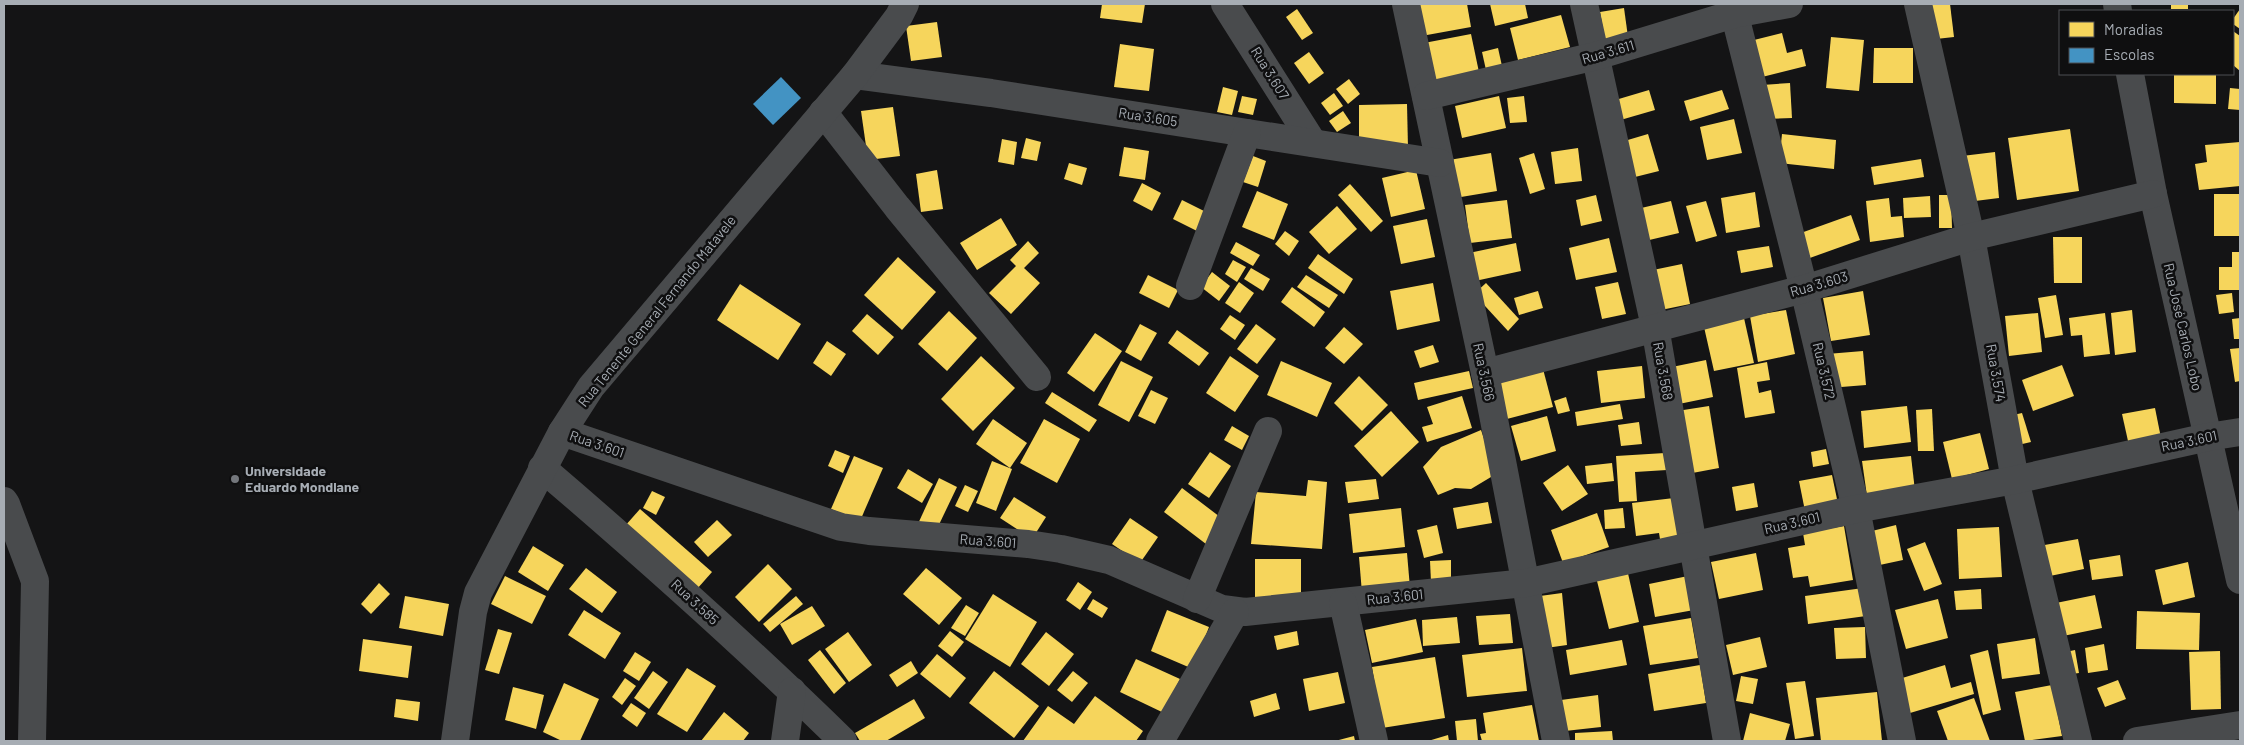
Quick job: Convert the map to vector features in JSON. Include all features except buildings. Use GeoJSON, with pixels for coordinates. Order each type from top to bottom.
{"type":"FeatureCollection","features":[{"type":"Feature","properties":{"kind":"street","name":"Rua Tenente General Fernando Matavele"},"geometry":{"type":"LineString","coordinates":[[455,741],[473,612],[478,593],[562,432],[591,387],[856,75],[899,16],[905,4]]}},
{"type":"Feature","properties":{"kind":"street","name":"Rua 3.607"},"geometry":{"type":"LineString","coordinates":[[1225,4],[1313,143]]}},
{"type":"Feature","properties":{"kind":"street","name":"Rua 3.566"},"geometry":{"type":"LineString","coordinates":[[1406,4],[1484,373],[1556,741]]}},
{"type":"Feature","properties":{"kind":"street","name":"Rua 3.568"},"geometry":{"type":"LineString","coordinates":[[1584,4],[1655,327],[1727,741]]}},
{"type":"Feature","properties":{"kind":"street","name":"Rua 3.611"},"geometry":{"type":"LineString","coordinates":[[1426,96],[1596,56],[1733,9],[1789,4]]}},
{"type":"Feature","properties":{"kind":"street","name":"Rua 3.574"},"geometry":{"type":"LineString","coordinates":[[1918,4],[1971,237],[2015,480],[2078,741]]}},
{"type":"Feature","properties":{"kind":"street","name":"Rua 3.572"},"geometry":{"type":"LineString","coordinates":[[1733,9],[1804,289],[1856,509],[1902,741]]}},
{"type":"Feature","properties":{"kind":"street","name":"Rua 3.605"},"geometry":{"type":"LineString","coordinates":[[856,75],[991,93],[1440,163]]}},
{"type":"Feature","properties":{"kind":"street","name":"Rua José Carlos Lobo"},"geometry":{"type":"LineString","coordinates":[[2130,75],[2153,194],[2240,580]]}},
{"type":"Feature","properties":{"kind":"street"},"geometry":{"type":"LineString","coordinates":[[823,112],[897,207],[1037,377]]}},
{"type":"Feature","properties":{"kind":"street"},"geometry":{"type":"LineString","coordinates":[[1190,286],[1246,133]]}},
{"type":"Feature","properties":{"kind":"street","name":"Rua 3.603"},"geometry":{"type":"LineString","coordinates":[[1484,373],[1804,289],[1971,237],[2153,194]]}},
{"type":"Feature","properties":{"kind":"street"},"geometry":{"type":"LineString","coordinates":[[1197,598],[1268,431]]}},
{"type":"Feature","properties":{"kind":"street","name":"Rua 3.601"},"geometry":{"type":"LineString","coordinates":[[562,432],[841,526],[869,532],[1028,544],[1061,549],[1109,560],[1222,609],[1235,612],[1526,584],[1856,509],[2015,480],[2208,437],[2240,432]]}},
{"type":"Feature","properties":{"kind":"street","name":"Rua 3.585"},"geometry":{"type":"LineString","coordinates":[[542,468],[659,568],[843,741]]}},
{"type":"Feature","properties":{"kind":"street"},"geometry":{"type":"LineString","coordinates":[[4,502],[35,581],[32,741]]}},
{"type":"Feature","properties":{"kind":"street"},"geometry":{"type":"LineString","coordinates":[[1343,602],[1374,741]]}},
{"type":"Feature","properties":{"kind":"street"},"geometry":{"type":"LineString","coordinates":[[1160,741],[1235,612]]}},
{"type":"Feature","properties":{"kind":"street"},"geometry":{"type":"LineString","coordinates":[[785,741],[792,691]]}},
{"type":"Feature","properties":{"kind":"street"},"geometry":{"type":"LineString","coordinates":[[2137,741],[2240,725]]}},
{"type":"Feature","properties":{"kind":"place","name":"Universidade Eduardo Mondlane"},"geometry":{"type":"Point","coordinates":[235,479]}}]}
